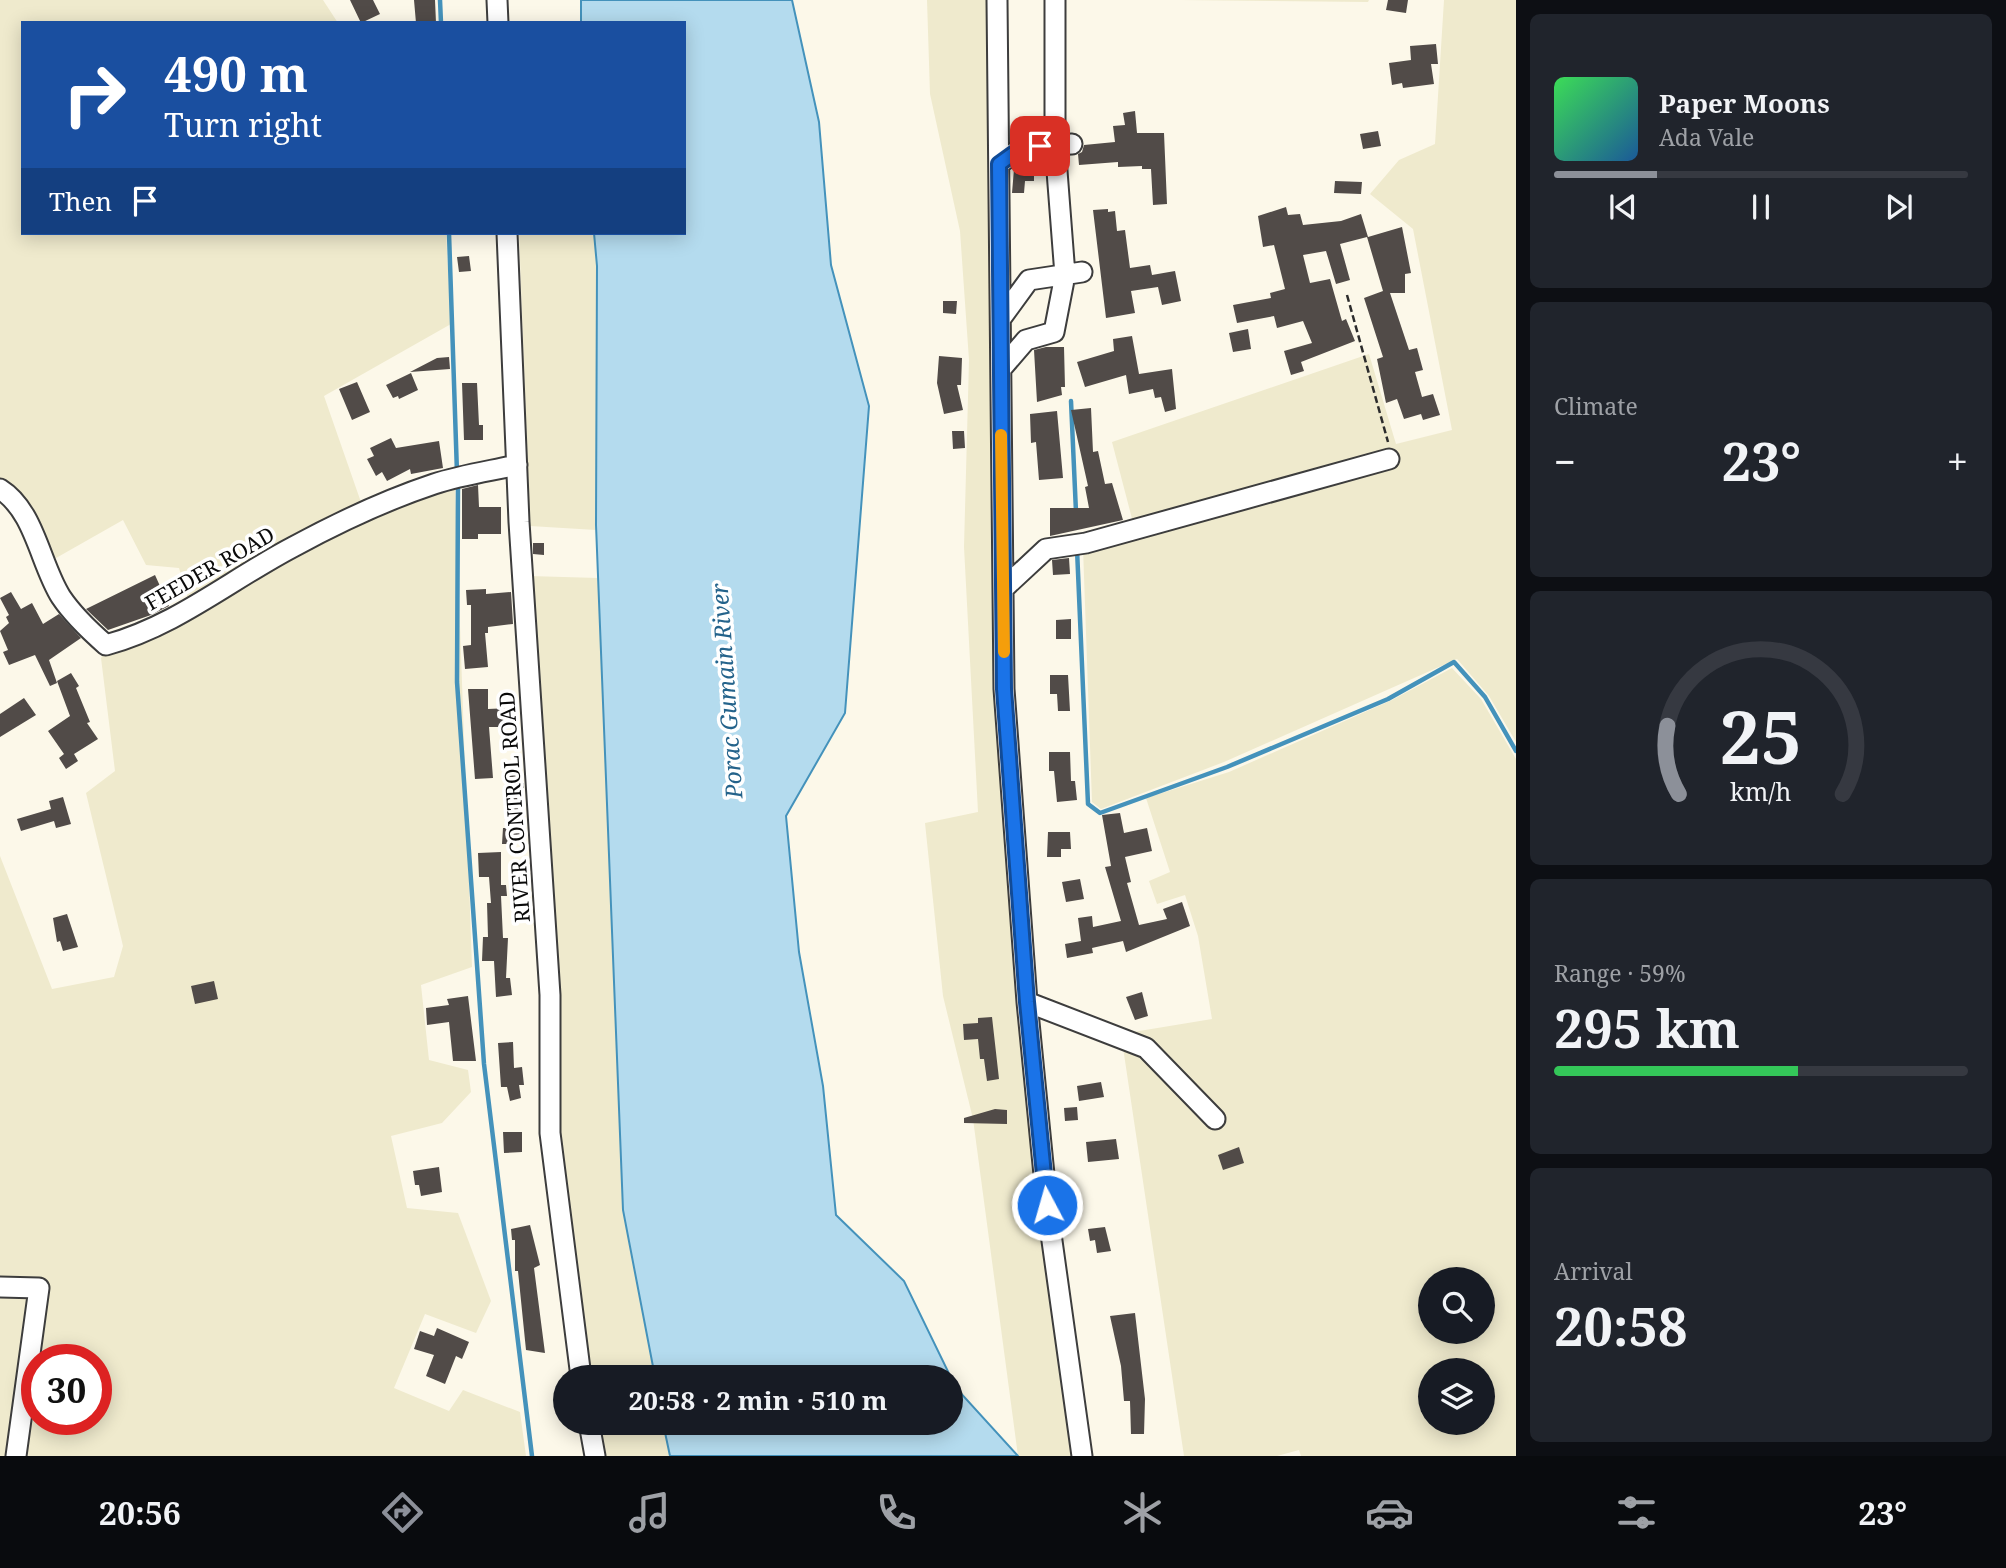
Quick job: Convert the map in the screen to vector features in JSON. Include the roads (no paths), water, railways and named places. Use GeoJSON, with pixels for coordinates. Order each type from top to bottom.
{"type":"FeatureCollection","features":[{"type":"Feature","properties":{"kind":"street"},"geometry":{"type":"LineString","coordinates":[[497,0],[498,21]]}},
{"type":"Feature","properties":{"kind":"street"},"geometry":{"type":"LineString","coordinates":[[997,0],[996,113],[1002,317],[1004,689],[1027,1002],[1047,1205],[1082,1456]]}},
{"type":"Feature","properties":{"kind":"street"},"geometry":{"type":"LineString","coordinates":[[1001,369],[1026,340],[1054,332],[1074,274],[1055,0]]}},
{"type":"Feature","properties":{"kind":"street"},"geometry":{"type":"LineString","coordinates":[[999,164],[1024,146],[1064,145]]}},
{"type":"Feature","properties":{"kind":"street","name":"RIVER CONTROL ROAD"},"geometry":{"type":"LineString","coordinates":[[507,235],[517,465],[550,995],[550,1133],[579,1365]]}},
{"type":"Feature","properties":{"kind":"street"},"geometry":{"type":"LineString","coordinates":[[1002,317],[1029,280],[1074,274]]}},
{"type":"Feature","properties":{"kind":"street"},"geometry":{"type":"LineString","coordinates":[[1003,589],[1046,550],[1077,544],[1389,459]]}},
{"type":"Feature","properties":{"kind":"street","name":"FEEDER ROAD"},"geometry":{"type":"LineString","coordinates":[[0,488],[20,507],[61,597],[87,628],[106,645],[134,638],[180,616],[292,547],[364,511],[436,483],[517,465]]}},
{"type":"Feature","properties":{"kind":"street"},"geometry":{"type":"LineString","coordinates":[[1027,1002],[1146,1048],[1215,1119]]}},
{"type":"Feature","properties":{"kind":"street"},"geometry":{"type":"LineString","coordinates":[[0,1287],[39,1288],[16,1456]]}},
{"type":"Feature","properties":{"kind":"street"},"geometry":{"type":"LineString","coordinates":[[591,1435],[595,1456]]}},
{"type":"Feature","properties":{"kind":"water","name":"Porac Gumain River"},"geometry":{"type":"Polygon","coordinates":[[[581,0],[792,0],[819,122],[831,265],[869,406],[845,713],[786,816],[799,952],[823,1086],[836,1215],[904,1281],[945,1365],[653,1365],[623,1210],[596,525],[597,266],[594,235],[686,235],[686,21],[581,21],[581,0]]]}},
{"type":"Feature","properties":{"kind":"water"},"geometry":{"type":"Polygon","coordinates":[[[963,1396],[1018,1456],[670,1456],[666,1435],[963,1435],[963,1396]]]}},
{"type":"Feature","properties":{"kind":"waterway"},"geometry":{"type":"LineString","coordinates":[[440,0],[441,21]]}},
{"type":"Feature","properties":{"kind":"waterway"},"geometry":{"type":"LineString","coordinates":[[449,235],[457,473]]}},
{"type":"Feature","properties":{"kind":"waterway"},"geometry":{"type":"LineString","coordinates":[[1071,401],[1076,512]]}},
{"type":"Feature","properties":{"kind":"waterway"},"geometry":{"type":"LineString","coordinates":[[458,487],[457,682],[484,1064],[532,1456]]}},
{"type":"Feature","properties":{"kind":"waterway"},"geometry":{"type":"LineString","coordinates":[[1077,549],[1088,804],[1100,813],[1227,767],[1388,699],[1454,662],[1485,697],[1516,751]]}}]}
